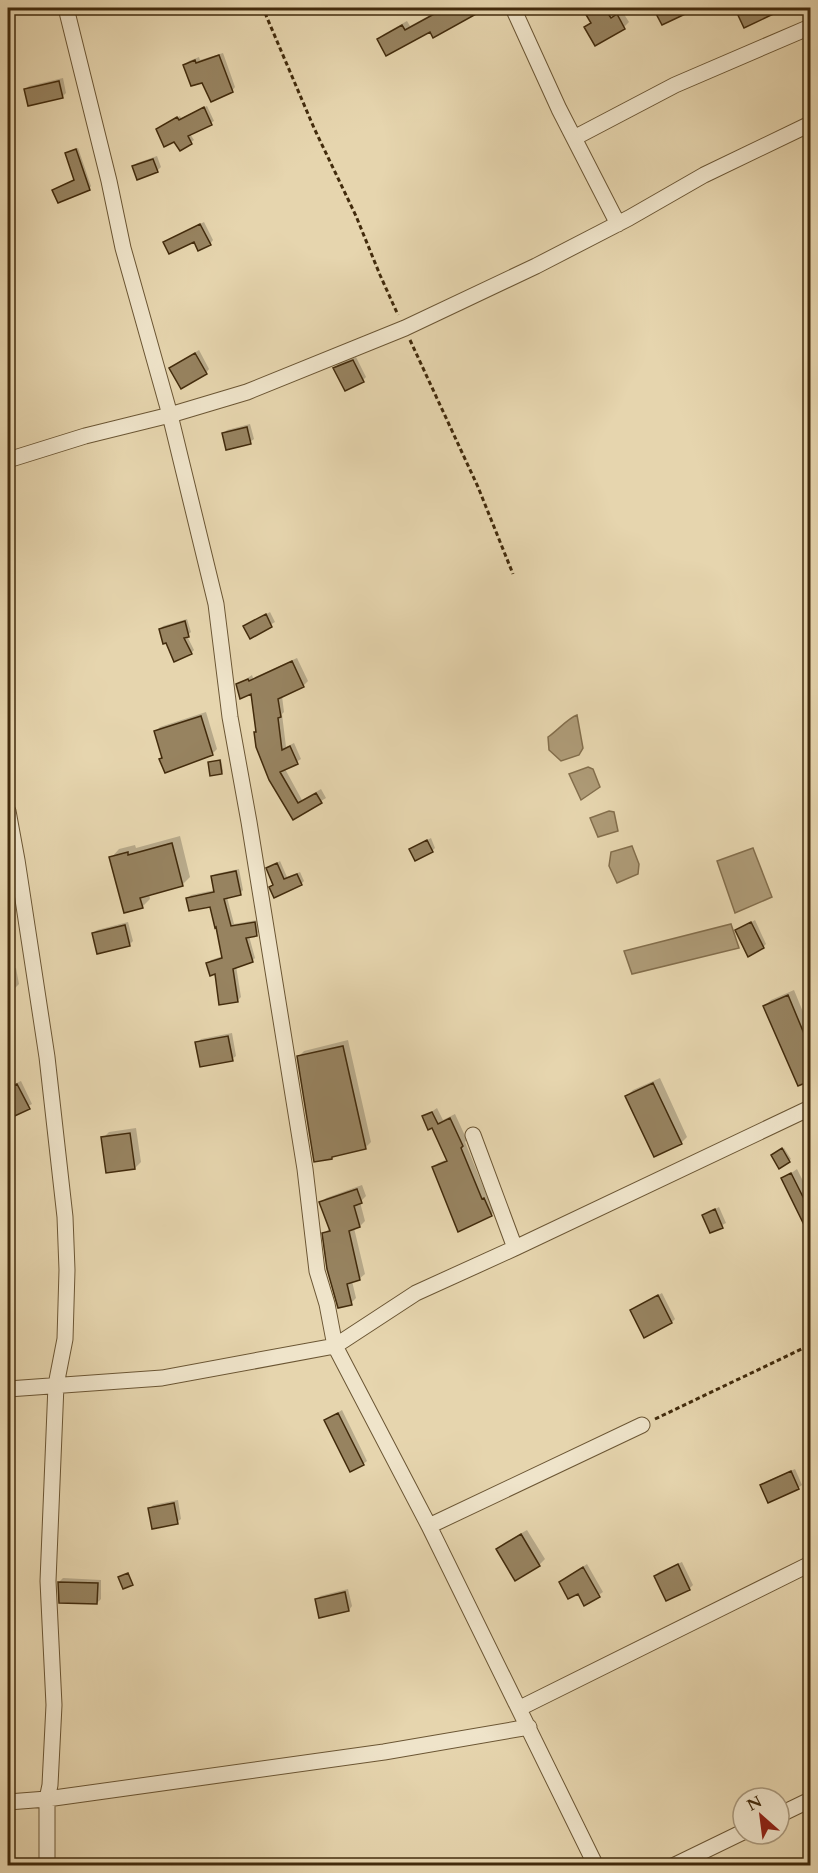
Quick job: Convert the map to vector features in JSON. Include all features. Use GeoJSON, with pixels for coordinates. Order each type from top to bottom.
{"type":"FeatureCollection","features":[{"type":"Feature","properties":{"kind":"street"},"geometry":{"type":"LineString","coordinates":[[66,8],[109,181],[123,248],[170,415],[216,604],[230,717],[305,1169],[317,1271],[327,1304],[335,1346],[429,1526],[596,1866]]}},
{"type":"Feature","properties":{"kind":"street"},"geometry":{"type":"LineString","coordinates":[[513,8],[574,138],[618,224]]}},
{"type":"Feature","properties":{"kind":"street"},"geometry":{"type":"LineString","coordinates":[[574,138],[675,85],[810,27]]}},
{"type":"Feature","properties":{"kind":"street"},"geometry":{"type":"LineString","coordinates":[[8,460],[85,436],[170,415],[247,392],[405,328],[536,266],[618,224],[704,175],[810,124]]}},
{"type":"Feature","properties":{"kind":"street"},"geometry":{"type":"LineString","coordinates":[[8,811],[47,1057],[66,1216],[65,1339],[56,1385],[48,1581],[54,1705],[50,1785],[47,1799],[47,1866]]}},
{"type":"Feature","properties":{"kind":"street"},"geometry":{"type":"LineString","coordinates":[[8,1389],[162,1378],[335,1346],[416,1293],[810,1108]]}},
{"type":"Feature","properties":{"kind":"street"},"geometry":{"type":"LineString","coordinates":[[472,1135],[515,1248]]}},
{"type":"Feature","properties":{"kind":"street"},"geometry":{"type":"LineString","coordinates":[[429,1526],[642,1425]]}},
{"type":"Feature","properties":{"kind":"street"},"geometry":{"type":"LineString","coordinates":[[520,1708],[810,1564]]}},
{"type":"Feature","properties":{"kind":"street"},"geometry":{"type":"LineString","coordinates":[[8,1802],[47,1799],[384,1752],[529,1727]]}},
{"type":"Feature","properties":{"kind":"street"},"geometry":{"type":"LineString","coordinates":[[791,1809],[810,1800]]}},
{"type":"Feature","properties":{"kind":"street"},"geometry":{"type":"LineString","coordinates":[[673,1866],[731,1838]]}},
{"type":"Feature","properties":{"kind":"path"},"geometry":{"type":"LineString","coordinates":[[265,13],[380,275],[478,487],[513,574]]}},
{"type":"Feature","properties":{"kind":"path"},"geometry":{"type":"LineString","coordinates":[[642,1425],[810,1345]]}},
{"type":"Feature","properties":{"kind":"shaded area"},"geometry":{"type":"Polygon","coordinates":[[[577,715],[583,748],[579,755],[561,761],[549,750],[548,737],[577,715]]]}},
{"type":"Feature","properties":{"kind":"shaded area"},"geometry":{"type":"Polygon","coordinates":[[[588,767],[593,769],[600,787],[581,800],[569,774],[588,767]]]}},
{"type":"Feature","properties":{"kind":"shaded area"},"geometry":{"type":"Polygon","coordinates":[[[609,811],[614,812],[618,831],[598,837],[590,818],[609,811]]]}},
{"type":"Feature","properties":{"kind":"shaded area"},"geometry":{"type":"Polygon","coordinates":[[[632,846],[639,864],[638,874],[617,883],[609,866],[611,852],[632,846]]]}},
{"type":"Feature","properties":{"kind":"shaded area"},"geometry":{"type":"Polygon","coordinates":[[[753,848],[772,897],[735,913],[717,861],[753,848]]]}},
{"type":"Feature","properties":{"kind":"shaded area"},"geometry":{"type":"Polygon","coordinates":[[[731,924],[739,948],[632,974],[624,951],[731,924]]]}},
{"type":"Feature","properties":{"kind":"building"},"geometry":{"type":"Polygon","coordinates":[[[445,8],[487,8],[433,38],[430,32],[386,56],[377,39],[402,25],[405,30],[445,8]]]}},
{"type":"Feature","properties":{"kind":"building"},"geometry":{"type":"Polygon","coordinates":[[[582,8],[604,8],[611,18],[617,14],[625,29],[595,46],[584,27],[591,23],[582,8]]]}},
{"type":"Feature","properties":{"kind":"building"},"geometry":{"type":"Polygon","coordinates":[[[653,8],[698,8],[662,25],[653,8]]]}},
{"type":"Feature","properties":{"kind":"building"},"geometry":{"type":"Polygon","coordinates":[[[744,8],[786,8],[744,28],[736,11],[744,8]]]}},
{"type":"Feature","properties":{"kind":"building"},"geometry":{"type":"Polygon","coordinates":[[[219,55],[233,92],[211,102],[202,83],[191,86],[183,65],[219,55]]]}},
{"type":"Feature","properties":{"kind":"building"},"geometry":{"type":"Polygon","coordinates":[[[59,81],[63,98],[28,106],[24,89],[59,81]]]}},
{"type":"Feature","properties":{"kind":"building"},"geometry":{"type":"Polygon","coordinates":[[[204,107],[212,125],[188,136],[192,144],[180,151],[174,142],[164,147],[156,129],[177,117],[179,120],[204,107]]]}},
{"type":"Feature","properties":{"kind":"building"},"geometry":{"type":"Polygon","coordinates":[[[76,149],[90,190],[58,203],[52,190],[74,180],[65,153],[76,149]]]}},
{"type":"Feature","properties":{"kind":"building"},"geometry":{"type":"Polygon","coordinates":[[[153,159],[158,172],[137,180],[132,166],[153,159]]]}},
{"type":"Feature","properties":{"kind":"building"},"geometry":{"type":"Polygon","coordinates":[[[200,224],[211,245],[198,251],[194,242],[169,254],[163,242],[200,224]]]}},
{"type":"Feature","properties":{"kind":"building"},"geometry":{"type":"Polygon","coordinates":[[[195,353],[207,374],[181,389],[169,368],[195,353]]]}},
{"type":"Feature","properties":{"kind":"building"},"geometry":{"type":"Polygon","coordinates":[[[353,360],[364,382],[345,391],[333,368],[353,360]]]}},
{"type":"Feature","properties":{"kind":"building"},"geometry":{"type":"Polygon","coordinates":[[[247,427],[251,444],[226,450],[222,433],[247,427]]]}},
{"type":"Feature","properties":{"kind":"building"},"geometry":{"type":"Polygon","coordinates":[[[266,614],[272,627],[250,639],[243,626],[266,614]]]}},
{"type":"Feature","properties":{"kind":"building"},"geometry":{"type":"Polygon","coordinates":[[[185,621],[189,637],[184,638],[192,654],[174,662],[166,643],[163,644],[159,629],[185,621]]]}},
{"type":"Feature","properties":{"kind":"building"},"geometry":{"type":"Polygon","coordinates":[[[292,661],[304,687],[278,699],[281,717],[278,718],[282,750],[290,746],[298,764],[280,772],[298,803],[316,793],[322,803],[293,820],[269,780],[256,747],[251,694],[240,699],[236,684],[248,679],[249,681],[292,661]]]}},
{"type":"Feature","properties":{"kind":"building"},"geometry":{"type":"Polygon","coordinates":[[[201,716],[213,755],[165,773],[159,759],[162,758],[154,731],[201,716]]]}},
{"type":"Feature","properties":{"kind":"building"},"geometry":{"type":"Polygon","coordinates":[[[220,760],[222,774],[210,776],[208,762],[220,760]]]}},
{"type":"Feature","properties":{"kind":"building"},"geometry":{"type":"Polygon","coordinates":[[[427,840],[433,852],[415,861],[409,849],[427,840]]]}},
{"type":"Feature","properties":{"kind":"building"},"geometry":{"type":"Polygon","coordinates":[[[172,843],[183,886],[140,898],[143,908],[124,913],[109,857],[128,852],[128,855],[172,843]]]}},
{"type":"Feature","properties":{"kind":"building"},"geometry":{"type":"Polygon","coordinates":[[[277,863],[284,879],[297,874],[302,885],[274,898],[269,887],[273,885],[266,868],[277,863]]]}},
{"type":"Feature","properties":{"kind":"building"},"geometry":{"type":"Polygon","coordinates":[[[236,871],[241,895],[224,899],[231,926],[255,922],[257,936],[246,938],[253,962],[233,969],[238,1002],[219,1005],[215,974],[210,976],[206,963],[222,958],[210,907],[189,911],[186,898],[214,892],[211,876],[236,871]]]}},
{"type":"Feature","properties":{"kind":"building"},"geometry":{"type":"Polygon","coordinates":[[[751,922],[764,948],[748,957],[735,930],[751,922]]]}},
{"type":"Feature","properties":{"kind":"building"},"geometry":{"type":"Polygon","coordinates":[[[125,925],[130,946],[97,954],[92,933],[125,925]]]}},
{"type":"Feature","properties":{"kind":"building"},"geometry":{"type":"Polygon","coordinates":[[[788,995],[810,1048],[810,1081],[798,1086],[763,1006],[788,995]]]}},
{"type":"Feature","properties":{"kind":"building"},"geometry":{"type":"Polygon","coordinates":[[[228,1036],[233,1061],[200,1067],[195,1042],[228,1036]]]}},
{"type":"Feature","properties":{"kind":"building"},"geometry":{"type":"Polygon","coordinates":[[[343,1046],[366,1149],[314,1162],[297,1056],[343,1046]]]}},
{"type":"Feature","properties":{"kind":"building"},"geometry":{"type":"Polygon","coordinates":[[[653,1083],[682,1144],[654,1157],[625,1096],[653,1083]]]}},
{"type":"Feature","properties":{"kind":"building"},"geometry":{"type":"Polygon","coordinates":[[[17,1084],[30,1109],[8,1119],[8,1088],[17,1084]]]}},
{"type":"Feature","properties":{"kind":"building"},"geometry":{"type":"Polygon","coordinates":[[[432,1112],[438,1124],[450,1118],[463,1146],[461,1148],[482,1199],[484,1198],[492,1216],[458,1232],[432,1167],[447,1161],[432,1128],[428,1130],[422,1116],[432,1112]]]}},
{"type":"Feature","properties":{"kind":"building"},"geometry":{"type":"Polygon","coordinates":[[[130,1133],[135,1169],[106,1173],[101,1137],[130,1133]]]}},
{"type":"Feature","properties":{"kind":"building"},"geometry":{"type":"Polygon","coordinates":[[[782,1148],[790,1162],[779,1169],[771,1155],[782,1148]]]}},
{"type":"Feature","properties":{"kind":"building"},"geometry":{"type":"Polygon","coordinates":[[[791,1173],[810,1211],[810,1237],[781,1178],[791,1173]]]}},
{"type":"Feature","properties":{"kind":"building"},"geometry":{"type":"Polygon","coordinates":[[[357,1189],[362,1203],[354,1206],[360,1227],[349,1231],[360,1280],[347,1284],[352,1305],[338,1308],[327,1269],[322,1233],[330,1231],[319,1202],[357,1189]]]}},
{"type":"Feature","properties":{"kind":"building"},"geometry":{"type":"Polygon","coordinates":[[[715,1209],[723,1228],[710,1233],[702,1215],[715,1209]]]}},
{"type":"Feature","properties":{"kind":"building"},"geometry":{"type":"Polygon","coordinates":[[[658,1295],[672,1323],[644,1338],[630,1310],[658,1295]]]}},
{"type":"Feature","properties":{"kind":"building"},"geometry":{"type":"Polygon","coordinates":[[[338,1413],[364,1465],[350,1472],[324,1420],[338,1413]]]}},
{"type":"Feature","properties":{"kind":"building"},"geometry":{"type":"Polygon","coordinates":[[[791,1471],[799,1489],[768,1503],[760,1485],[791,1471]]]}},
{"type":"Feature","properties":{"kind":"building"},"geometry":{"type":"Polygon","coordinates":[[[174,1503],[178,1524],[152,1529],[148,1508],[174,1503]]]}},
{"type":"Feature","properties":{"kind":"building"},"geometry":{"type":"Polygon","coordinates":[[[521,1534],[540,1566],[515,1581],[496,1549],[521,1534]]]}},
{"type":"Feature","properties":{"kind":"building"},"geometry":{"type":"Polygon","coordinates":[[[678,1564],[690,1590],[666,1601],[654,1576],[678,1564]]]}},
{"type":"Feature","properties":{"kind":"building"},"geometry":{"type":"Polygon","coordinates":[[[583,1567],[600,1597],[584,1606],[578,1594],[568,1599],[559,1582],[583,1567]]]}},
{"type":"Feature","properties":{"kind":"building"},"geometry":{"type":"Polygon","coordinates":[[[128,1573],[133,1585],[123,1589],[118,1577],[128,1573]]]}},
{"type":"Feature","properties":{"kind":"building"},"geometry":{"type":"Polygon","coordinates":[[[58,1582],[98,1583],[97,1604],[59,1603],[58,1582]]]}},
{"type":"Feature","properties":{"kind":"building"},"geometry":{"type":"Polygon","coordinates":[[[345,1592],[349,1611],[319,1618],[315,1599],[345,1592]]]}}]}
